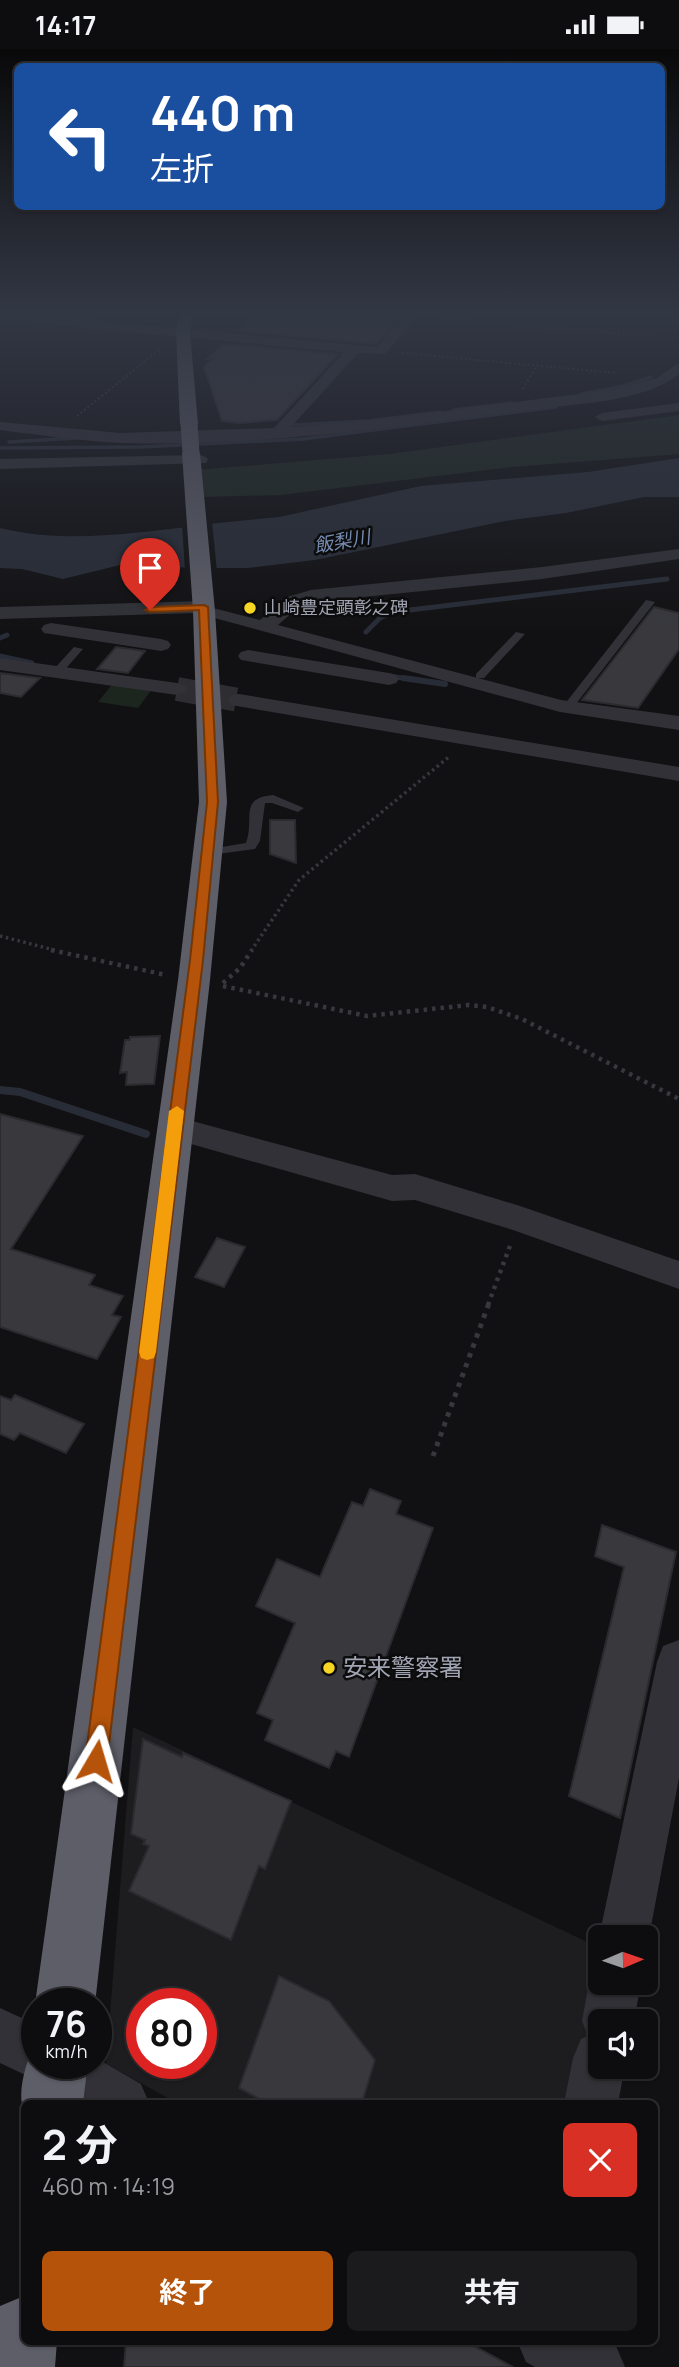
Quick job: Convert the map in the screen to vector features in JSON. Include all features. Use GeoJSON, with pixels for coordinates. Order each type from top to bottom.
{"type":"FeatureCollection","features":[{"type":"Feature","properties":{"kind":"highway"},"geometry":{"type":"LineString","coordinates":[[67,1988],[208,853],[212,764],[204,607],[189,419]]}},
{"type":"Feature","properties":{"kind":"highway"},"geometry":{"type":"LineString","coordinates":[[20,2367],[22,2345]]}},
{"type":"Feature","properties":{"kind":"street"},"geometry":{"type":"LineString","coordinates":[[277,434],[290,419]]}},
{"type":"Feature","properties":{"kind":"street"},"geometry":{"type":"LineString","coordinates":[[0,426],[136,438],[277,434],[423,419]]}},
{"type":"Feature","properties":{"kind":"street"},"geometry":{"type":"LineString","coordinates":[[581,420],[587,419]]}},
{"type":"Feature","properties":{"kind":"street"},"geometry":{"type":"LineString","coordinates":[[0,464],[215,459]]}},
{"type":"Feature","properties":{"kind":"street"},"geometry":{"type":"LineString","coordinates":[[265,626],[301,598],[542,573],[679,554]]}},
{"type":"Feature","properties":{"kind":"street"},"geometry":{"type":"LineString","coordinates":[[542,573],[557,576],[678,576]]}},
{"type":"Feature","properties":{"kind":"street"},"geometry":{"type":"LineString","coordinates":[[0,613],[204,607],[265,626],[465,675],[568,707],[679,723]]}},
{"type":"Feature","properties":{"kind":"street"},"geometry":{"type":"LineString","coordinates":[[0,625],[57,629],[161,645]]}},
{"type":"Feature","properties":{"kind":"street"},"geometry":{"type":"LineString","coordinates":[[248,656],[446,688],[459,687],[465,675]]}},
{"type":"Feature","properties":{"kind":"street"},"geometry":{"type":"LineString","coordinates":[[0,664],[60,669],[177,689]]}},
{"type":"Feature","properties":{"kind":"street"},"geometry":{"type":"LineString","coordinates":[[239,700],[679,774]]}},
{"type":"Feature","properties":{"kind":"street"},"geometry":{"type":"LineString","coordinates":[[174,1128],[392,1188],[415,1187],[520,1219],[679,1275]]}},
{"type":"Feature","properties":{"kind":"street"},"geometry":{"type":"LineString","coordinates":[[626,1925],[679,1663]]}},
{"type":"Feature","properties":{"kind":"street"},"geometry":{"type":"LineString","coordinates":[[0,2034],[21,2049]]}},
{"type":"Feature","properties":{"kind":"street"},"geometry":{"type":"LineString","coordinates":[[70,2079],[116,2100]]}},
{"type":"Feature","properties":{"kind":"street"},"geometry":{"type":"LineString","coordinates":[[592,2100],[596,2079]]}},
{"type":"Feature","properties":{"kind":"street"},"geometry":{"type":"LineString","coordinates":[[554,2345],[595,2367]]}},
{"type":"Feature","properties":{"kind":"lane"},"geometry":{"type":"LineString","coordinates":[[568,707],[650,602]]}},
{"type":"Feature","properties":{"kind":"lane"},"geometry":{"type":"LineString","coordinates":[[465,675],[520,634]]}},
{"type":"Feature","properties":{"kind":"lane"},"geometry":{"type":"LineString","coordinates":[[60,669],[78,649]]}},
{"type":"Feature","properties":{"kind":"lane"},"geometry":{"type":"LineString","coordinates":[[208,853],[250,846],[254,841],[257,804],[262,800],[273,799],[298,808]]}},
{"type":"Feature","properties":{"kind":"path"},"geometry":{"type":"LineString","coordinates":[[57,432],[73,419]]}},
{"type":"Feature","properties":{"kind":"path"},"geometry":{"type":"LineString","coordinates":[[468,739],[299,880],[240,968],[220,986],[367,1016],[469,1005],[487,1007],[522,1019],[679,1099]]}},
{"type":"Feature","properties":{"kind":"path"},"geometry":{"type":"LineString","coordinates":[[0,936],[95,961],[194,980]]}},
{"type":"Feature","properties":{"kind":"path"},"geometry":{"type":"LineString","coordinates":[[433,1456],[520,1219]]}},
{"type":"Feature","properties":{"kind":"shaded area"},"geometry":{"type":"Polygon","coordinates":[[[648,419],[679,419],[679,454],[512,467],[280,495],[198,497],[196,470],[390,454],[648,419]]]}},
{"type":"Feature","properties":{"kind":"shaded area"},"geometry":{"type":"Polygon","coordinates":[[[114,682],[153,688],[138,708],[98,702],[114,682]]]}},
{"type":"Feature","properties":{"kind":"shaded area"},"geometry":{"type":"Polygon","coordinates":[[[133,1727],[588,1942],[588,1995],[598,1995],[595,2009],[588,2009],[588,2041],[575,2100],[172,2100],[133,2079],[217,2079],[217,1988],[126,1988],[126,2075],[112,2067],[112,1989],[133,1727]]]}},
{"type":"Feature","properties":{"kind":"water","name":"飯梨川"},"geometry":{"type":"Polygon","coordinates":[[[679,458],[679,497],[644,497],[566,513],[505,521],[315,560],[248,568],[202,568],[199,525],[279,517],[421,486],[588,472],[679,458]]]}},
{"type":"Feature","properties":{"kind":"water"},"geometry":{"type":"Polygon","coordinates":[[[196,526],[198,568],[120,565],[63,579],[22,569],[0,568],[0,528],[24,533],[98,536],[196,526]]]}},
{"type":"Feature","properties":{"kind":"pier"},"geometry":{"type":"Polygon","coordinates":[[[212,521],[217,572],[185,571],[182,524],[212,521]]]}},
{"type":"Feature","properties":{"kind":"building"},"geometry":{"type":"Polygon","coordinates":[[[221,419],[278,419],[239,423],[221,419]]]}},
{"type":"Feature","properties":{"kind":"building"},"geometry":{"type":"Polygon","coordinates":[[[654,607],[679,613],[679,649],[638,708],[582,700],[654,607]]]}},
{"type":"Feature","properties":{"kind":"building"},"geometry":{"type":"Polygon","coordinates":[[[116,647],[145,651],[128,673],[97,669],[116,647]]]}},
{"type":"Feature","properties":{"kind":"building"},"geometry":{"type":"Polygon","coordinates":[[[0,673],[40,678],[21,697],[0,693],[0,673]]]}},
{"type":"Feature","properties":{"kind":"building"},"geometry":{"type":"Polygon","coordinates":[[[270,820],[295,820],[296,863],[270,854],[270,820]]]}},
{"type":"Feature","properties":{"kind":"building"},"geometry":{"type":"Polygon","coordinates":[[[160,1036],[154,1084],[126,1085],[127,1072],[120,1073],[125,1040],[130,1040],[130,1037],[160,1036]]]}},
{"type":"Feature","properties":{"kind":"building"},"geometry":{"type":"Polygon","coordinates":[[[0,1114],[83,1136],[11,1249],[95,1275],[89,1285],[123,1296],[112,1315],[121,1317],[97,1359],[0,1327],[0,1114]]]}},
{"type":"Feature","properties":{"kind":"building"},"geometry":{"type":"Polygon","coordinates":[[[217,1238],[245,1247],[224,1287],[195,1277],[217,1238]]]}},
{"type":"Feature","properties":{"kind":"building"},"geometry":{"type":"Polygon","coordinates":[[[15,1395],[84,1424],[66,1453],[20,1433],[14,1440],[0,1434],[0,1396],[11,1400],[15,1395]]]}},
{"type":"Feature","properties":{"kind":"building","name":"安来警察署"},"geometry":{"type":"Polygon","coordinates":[[[370,1489],[401,1501],[396,1514],[433,1528],[349,1757],[336,1751],[329,1768],[265,1740],[273,1720],[257,1713],[295,1623],[256,1606],[277,1559],[320,1577],[352,1502],[363,1506],[370,1489]]]}},
{"type":"Feature","properties":{"kind":"building"},"geometry":{"type":"Polygon","coordinates":[[[602,1525],[676,1552],[620,1818],[569,1796],[624,1567],[595,1556],[602,1525]]]}},
{"type":"Feature","properties":{"kind":"building"},"geometry":{"type":"Polygon","coordinates":[[[143,1739],[182,1757],[183,1753],[291,1801],[265,1869],[259,1866],[231,1940],[129,1891],[149,1846],[143,1844],[145,1840],[131,1834],[143,1739]]]}},
{"type":"Feature","properties":{"kind":"building"},"geometry":{"type":"Polygon","coordinates":[[[279,1976],[329,2001],[375,2060],[363,2100],[261,2100],[239,2088],[279,1976]]]}},
{"type":"Feature","properties":{"kind":"building"},"geometry":{"type":"Polygon","coordinates":[[[126,2345],[472,2345],[513,2367],[124,2367],[126,2345]]]}},
{"type":"Feature","properties":{"kind":"waterway"},"geometry":{"type":"LineString","coordinates":[[292,425],[383,419]]}},
{"type":"Feature","properties":{"kind":"waterway"},"geometry":{"type":"LineString","coordinates":[[0,448],[140,447],[303,439],[460,419]]}},
{"type":"Feature","properties":{"kind":"waterway"},"geometry":{"type":"LineString","coordinates":[[9,442],[77,438]]}},
{"type":"Feature","properties":{"kind":"waterway"},"geometry":{"type":"LineString","coordinates":[[366,632],[380,618],[393,612],[667,579]]}},
{"type":"Feature","properties":{"kind":"waterway"},"geometry":{"type":"LineString","coordinates":[[0,638],[7,635]]}},
{"type":"Feature","properties":{"kind":"waterway"},"geometry":{"type":"LineString","coordinates":[[0,656],[32,663]]}},
{"type":"Feature","properties":{"kind":"waterway"},"geometry":{"type":"LineString","coordinates":[[389,676],[416,680]]}},
{"type":"Feature","properties":{"kind":"waterway"},"geometry":{"type":"LineString","coordinates":[[403,678],[445,684]]}},
{"type":"Feature","properties":{"kind":"waterway"},"geometry":{"type":"LineString","coordinates":[[177,686],[242,698]]}},
{"type":"Feature","properties":{"kind":"waterway"},"geometry":{"type":"LineString","coordinates":[[0,1090],[20,1092],[146,1134]]}},
{"type":"Feature","properties":{"kind":"tunnel"},"geometry":{"type":"LineString","coordinates":[[177,689],[239,700]]}},
{"type":"Feature","properties":{"kind":"slow traffic"},"geometry":{"type":"LineString","coordinates":[[147,1352],[177,1111]]}},
{"type":"Feature","properties":{"kind":"place","name":"山崎豊定顕彰之碑"},"geometry":{"type":"Point","coordinates":[250,608]}},
{"type":"Feature","properties":{"kind":"place","name":"安来警察署"},"geometry":{"type":"Point","coordinates":[329,1668]}},
{"type":"Feature","properties":{"kind":"route"},"geometry":{"type":"LineString","coordinates":[[96,1761],[196,960],[213,802],[204,607],[150,610]]}}]}
